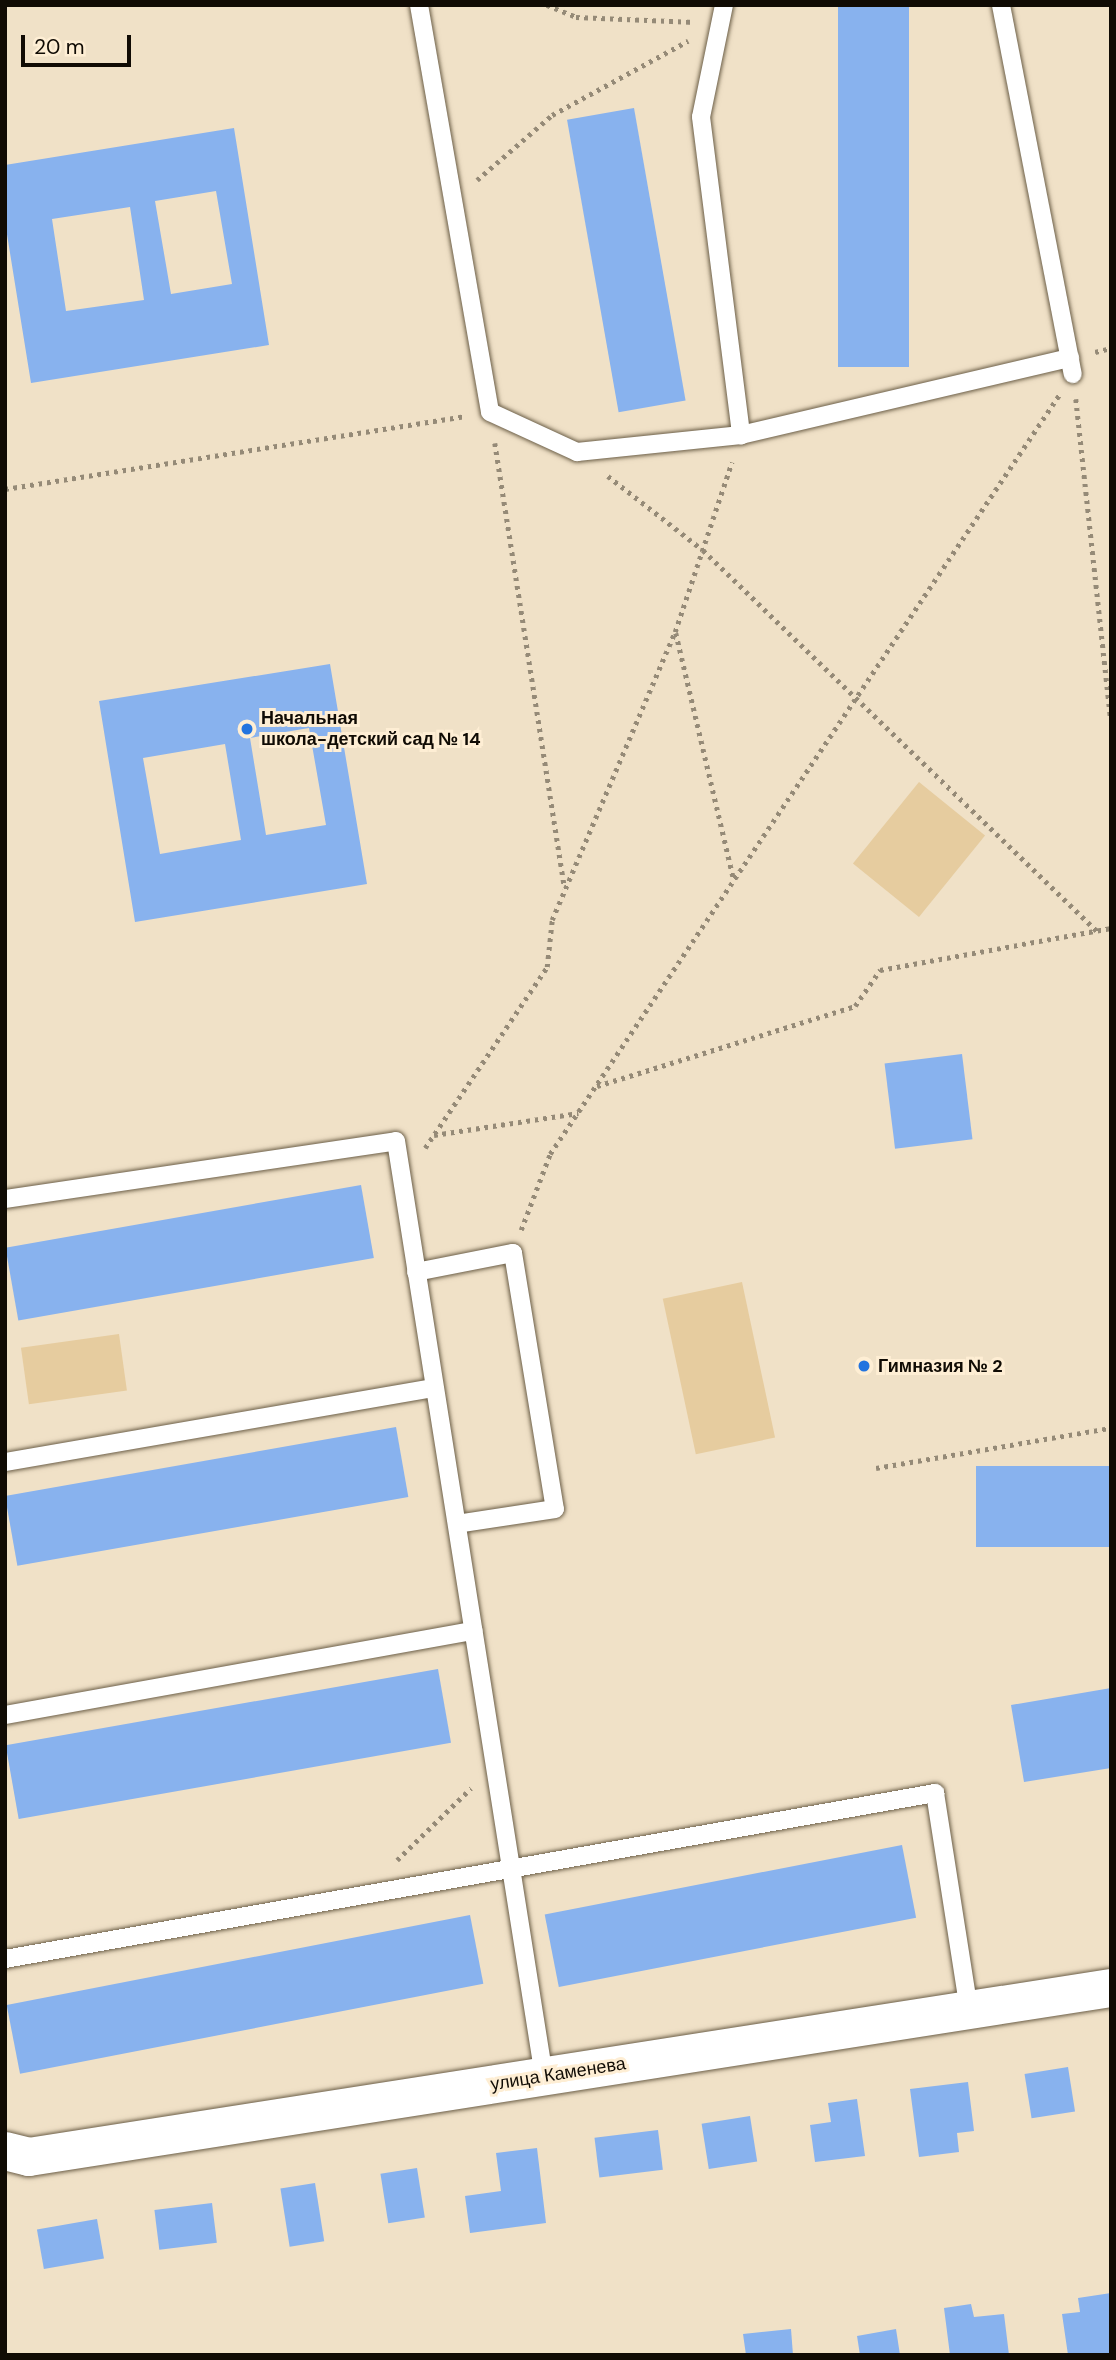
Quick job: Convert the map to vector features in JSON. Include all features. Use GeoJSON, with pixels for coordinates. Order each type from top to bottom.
{"type":"FeatureCollection","features":[{"type":"Feature","properties":{"kind":"main road","name":"улица Каменева"},"geometry":{"type":"LineString","coordinates":[[5,2151],[29,2157],[1111,1988]]}},
{"type":"Feature","properties":{"kind":"lane"},"geometry":{"type":"LineString","coordinates":[[419,5],[490,412],[577,452],[741,435],[1072,366],[1001,5]]}},
{"type":"Feature","properties":{"kind":"lane"},"geometry":{"type":"LineString","coordinates":[[724,5],[701,117],[741,435]]}},
{"type":"Feature","properties":{"kind":"lane"},"geometry":{"type":"LineString","coordinates":[[5,1199],[396,1141],[514,1869],[544,2076]]}},
{"type":"Feature","properties":{"kind":"lane"},"geometry":{"type":"LineString","coordinates":[[416,1272],[513,1253],[555,1509],[457,1524]]}},
{"type":"Feature","properties":{"kind":"lane"},"geometry":{"type":"LineString","coordinates":[[5,1462],[434,1388]]}},
{"type":"Feature","properties":{"kind":"lane"},"geometry":{"type":"LineString","coordinates":[[5,1715],[474,1631]]}},
{"type":"Feature","properties":{"kind":"lane"},"geometry":{"type":"LineString","coordinates":[[5,1959],[935,1793],[969,2010]]}},
{"type":"Feature","properties":{"kind":"path"},"geometry":{"type":"LineString","coordinates":[[547,5],[576,17],[720,23]]}},
{"type":"Feature","properties":{"kind":"path"},"geometry":{"type":"LineString","coordinates":[[453,201],[552,115],[720,23]]}},
{"type":"Feature","properties":{"kind":"path"},"geometry":{"type":"LineString","coordinates":[[513,1253],[550,1154],[856,698],[1072,366]]}},
{"type":"Feature","properties":{"kind":"path"},"geometry":{"type":"LineString","coordinates":[[1072,366],[1111,720]]}},
{"type":"Feature","properties":{"kind":"path"},"geometry":{"type":"LineString","coordinates":[[5,489],[490,412],[565,889]]}},
{"type":"Feature","properties":{"kind":"path"},"geometry":{"type":"LineString","coordinates":[[402,1182],[547,967],[552,920],[676,632],[741,435]]}},
{"type":"Feature","properties":{"kind":"path"},"geometry":{"type":"LineString","coordinates":[[577,452],[702,550],[1097,931]]}},
{"type":"Feature","properties":{"kind":"path"},"geometry":{"type":"LineString","coordinates":[[676,632],[734,880]]}},
{"type":"Feature","properties":{"kind":"path"},"geometry":{"type":"LineString","coordinates":[[596,1086],[855,1006],[880,970],[1111,928]]}},
{"type":"Feature","properties":{"kind":"path"},"geometry":{"type":"LineString","coordinates":[[434,1135],[579,1113]]}},
{"type":"Feature","properties":{"kind":"path"},"geometry":{"type":"LineString","coordinates":[[876,1468],[1111,1428]]}},
{"type":"Feature","properties":{"kind":"path"},"geometry":{"type":"LineString","coordinates":[[359,1897],[497,1764]]}},
{"type":"Feature","properties":{"kind":"shaded area"},"geometry":{"type":"Polygon","coordinates":[[[919,782],[985,835],[919,917],[853,864],[919,782]]]}},
{"type":"Feature","properties":{"kind":"shaded area"},"geometry":{"type":"Polygon","coordinates":[[[742,1282],[775,1438],[696,1454],[663,1299],[742,1282]]]}},
{"type":"Feature","properties":{"kind":"shaded area"},"geometry":{"type":"Polygon","coordinates":[[[119,1334],[127,1390],[29,1404],[21,1348],[119,1334]]]}},
{"type":"Feature","properties":{"kind":"building"},"geometry":{"type":"Polygon","coordinates":[[[838,5],[909,5],[909,367],[838,367],[838,5]]]}},
{"type":"Feature","properties":{"kind":"building"},"geometry":{"type":"Polygon","coordinates":[[[634,108],[686,400],[619,412],[567,120],[634,108]]]}},
{"type":"Feature","properties":{"kind":"building"},"geometry":{"type":"Polygon","coordinates":[[[234,128],[269,345],[31,383],[5,222],[5,165],[234,128]],[[216,191],[155,201],[171,294],[232,284],[216,191]],[[130,207],[52,219],[66,311],[144,300],[130,207]]]}},
{"type":"Feature","properties":{"kind":"building"},"geometry":{"type":"Polygon","coordinates":[[[330,664],[367,884],[135,922],[99,701],[330,664]],[[309,728],[250,738],[266,835],[326,825],[309,728]],[[225,744],[143,758],[160,854],[241,840],[225,744]]]}},
{"type":"Feature","properties":{"kind":"building"},"geometry":{"type":"Polygon","coordinates":[[[962,1054],[972,1139],[895,1149],[885,1064],[962,1054]]]}},
{"type":"Feature","properties":{"kind":"building"},"geometry":{"type":"Polygon","coordinates":[[[361,1185],[374,1258],[18,1321],[5,1248],[361,1185]]]}},
{"type":"Feature","properties":{"kind":"building"},"geometry":{"type":"Polygon","coordinates":[[[396,1427],[408,1497],[17,1566],[5,1496],[396,1427]]]}},
{"type":"Feature","properties":{"kind":"building"},"geometry":{"type":"Polygon","coordinates":[[[976,1466],[1111,1466],[1111,1547],[976,1547],[976,1466]]]}},
{"type":"Feature","properties":{"kind":"building"},"geometry":{"type":"Polygon","coordinates":[[[438,1669],[451,1743],[19,1819],[6,1745],[438,1669]]]}},
{"type":"Feature","properties":{"kind":"building"},"geometry":{"type":"Polygon","coordinates":[[[1111,1688],[1111,1768],[1024,1782],[1011,1705],[1111,1688]]]}},
{"type":"Feature","properties":{"kind":"building"},"geometry":{"type":"Polygon","coordinates":[[[902,1845],[916,1918],[559,1987],[545,1914],[902,1845]]]}},
{"type":"Feature","properties":{"kind":"building"},"geometry":{"type":"Polygon","coordinates":[[[470,1915],[483,1984],[20,2074],[7,2005],[470,1915]]]}},
{"type":"Feature","properties":{"kind":"building"},"geometry":{"type":"Polygon","coordinates":[[[1068,2067],[1075,2111],[1032,2118],[1025,2074],[1068,2067]]]}},
{"type":"Feature","properties":{"kind":"building"},"geometry":{"type":"Polygon","coordinates":[[[968,2082],[974,2131],[957,2133],[959,2152],[919,2157],[910,2089],[968,2082]]]}},
{"type":"Feature","properties":{"kind":"building"},"geometry":{"type":"Polygon","coordinates":[[[857,2099],[865,2156],[815,2162],[810,2125],[831,2122],[828,2103],[857,2099]]]}},
{"type":"Feature","properties":{"kind":"building"},"geometry":{"type":"Polygon","coordinates":[[[750,2116],[757,2161],[709,2169],[702,2124],[750,2116]]]}},
{"type":"Feature","properties":{"kind":"building"},"geometry":{"type":"Polygon","coordinates":[[[658,2130],[663,2170],[599,2178],[594,2138],[658,2130]]]}},
{"type":"Feature","properties":{"kind":"building"},"geometry":{"type":"Polygon","coordinates":[[[537,2148],[546,2223],[470,2233],[465,2196],[501,2191],[496,2153],[537,2148]]]}},
{"type":"Feature","properties":{"kind":"building"},"geometry":{"type":"Polygon","coordinates":[[[417,2168],[425,2217],[388,2223],[380,2174],[417,2168]]]}},
{"type":"Feature","properties":{"kind":"building"},"geometry":{"type":"Polygon","coordinates":[[[315,2183],[324,2241],[290,2247],[280,2188],[315,2183]]]}},
{"type":"Feature","properties":{"kind":"building"},"geometry":{"type":"Polygon","coordinates":[[[212,2203],[217,2243],[159,2250],[154,2210],[212,2203]]]}},
{"type":"Feature","properties":{"kind":"building"},"geometry":{"type":"Polygon","coordinates":[[[97,2219],[104,2258],[44,2269],[37,2230],[97,2219]]]}},
{"type":"Feature","properties":{"kind":"building"},"geometry":{"type":"Polygon","coordinates":[[[1111,2293],[1111,2355],[1068,2355],[1062,2314],[1080,2312],[1078,2298],[1111,2293]]]}},
{"type":"Feature","properties":{"kind":"building"},"geometry":{"type":"Polygon","coordinates":[[[971,2304],[974,2317],[1004,2314],[1009,2355],[950,2355],[944,2308],[971,2304]]]}},
{"type":"Feature","properties":{"kind":"building"},"geometry":{"type":"Polygon","coordinates":[[[791,2329],[793,2355],[746,2355],[743,2334],[791,2329]]]}},
{"type":"Feature","properties":{"kind":"building"},"geometry":{"type":"Polygon","coordinates":[[[896,2329],[900,2355],[860,2355],[857,2336],[896,2329]]]}},
{"type":"Feature","properties":{"kind":"place","name":"Начальная школа-детский сад № 14"},"geometry":{"type":"Point","coordinates":[247,729]}},
{"type":"Feature","properties":{"kind":"place","name":"Гимназия № 2"},"geometry":{"type":"Point","coordinates":[864,1366]}}]}
